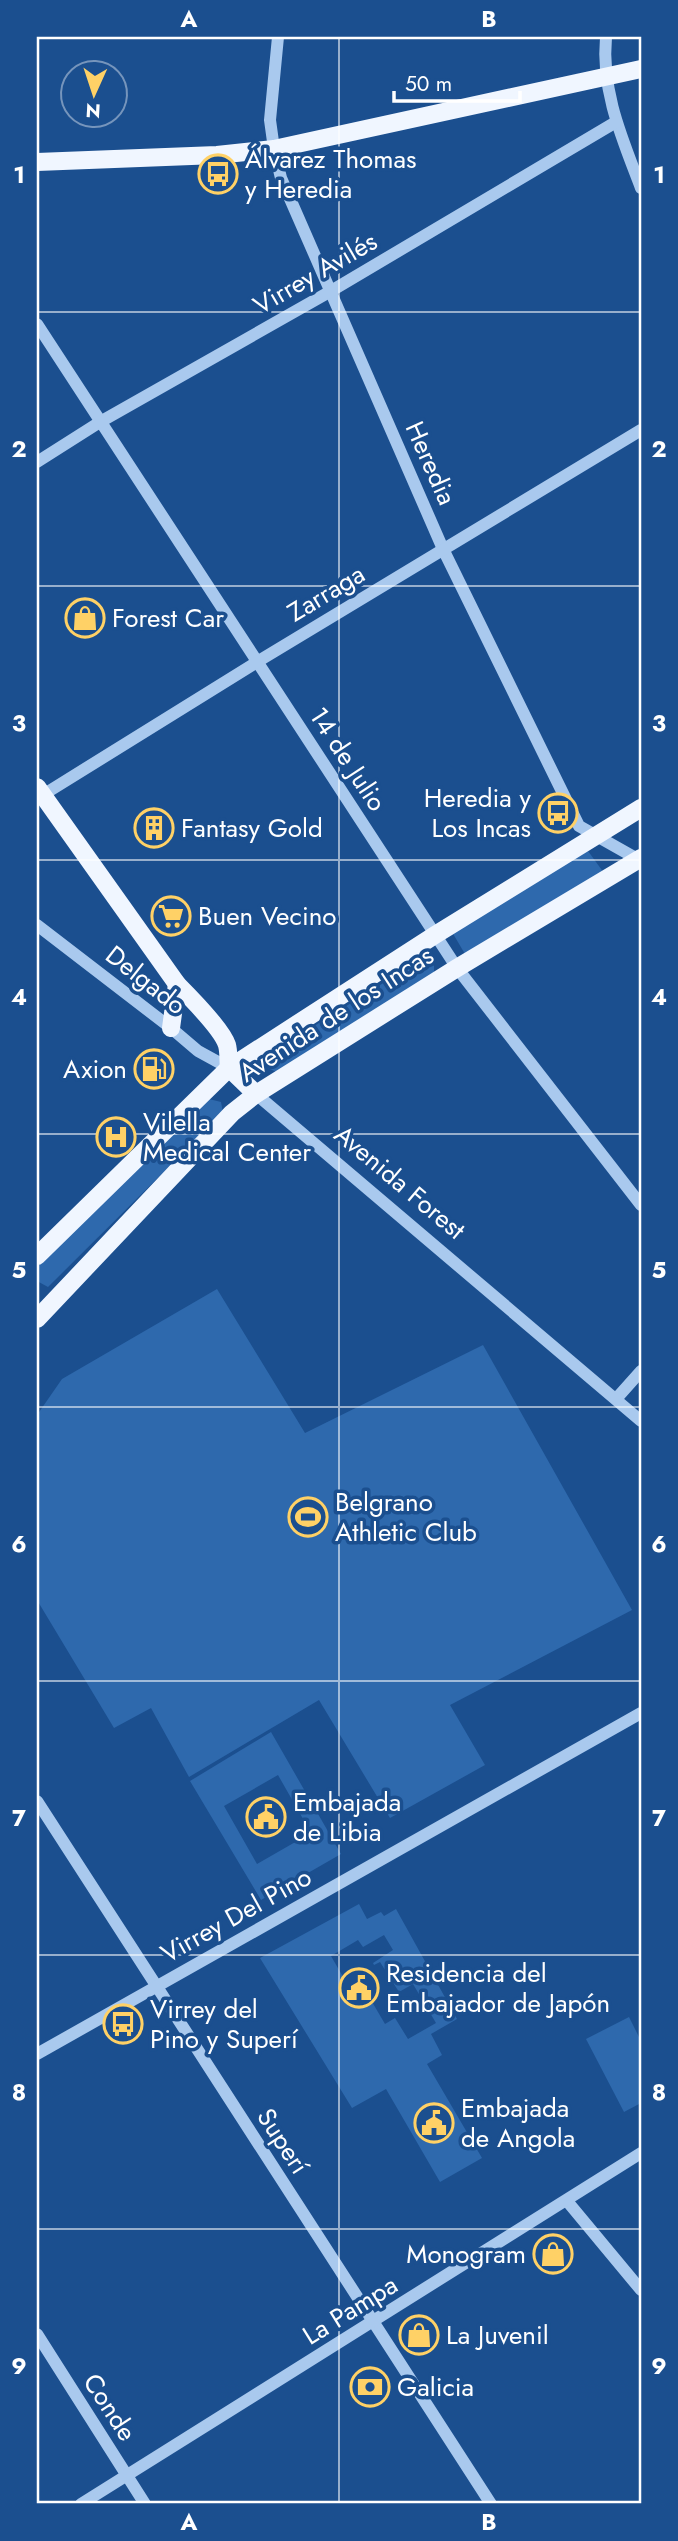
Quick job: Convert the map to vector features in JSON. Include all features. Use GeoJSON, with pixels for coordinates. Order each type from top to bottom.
{"type":"FeatureCollection","features":[{"type":"Feature","properties":{"kind":"main road"},"geometry":{"type":"LineString","coordinates":[[37,162],[217,155],[274,149],[641,69]]}},
{"type":"Feature","properties":{"kind":"main road"},"geometry":{"type":"LineString","coordinates":[[39,794],[177,984],[194,1000],[222,1036],[227,1045],[229,1068]]}},
{"type":"Feature","properties":{"kind":"main road","name":"Avenida de los Incas"},"geometry":{"type":"LineString","coordinates":[[37,1256],[229,1068],[435,935],[641,808]]}},
{"type":"Feature","properties":{"kind":"main road","name":"Avenida de los Incas"},"geometry":{"type":"LineString","coordinates":[[39,1311],[232,1113],[256,1094],[457,968],[640,860]]}},
{"type":"Feature","properties":{"kind":"main road"},"geometry":{"type":"LineString","coordinates":[[171,1028],[177,984]]}},
{"type":"Feature","properties":{"kind":"main road","name":"Avenida Forest"},"geometry":{"type":"LineString","coordinates":[[229,1068],[256,1094]]}},
{"type":"Feature","properties":{"kind":"street","name":"Heredia"},"geometry":{"type":"LineString","coordinates":[[278,37],[270,120],[281,178],[443,549],[579,826],[640,860]]}},
{"type":"Feature","properties":{"kind":"street"},"geometry":{"type":"LineString","coordinates":[[606,37],[603,62],[605,76],[616,122],[641,188]]}},
{"type":"Feature","properties":{"kind":"street","name":"Virrey Avilés"},"geometry":{"type":"LineString","coordinates":[[37,462],[100,422],[331,291],[616,122]]}},
{"type":"Feature","properties":{"kind":"street","name":"14 de Julio"},"geometry":{"type":"LineString","coordinates":[[37,324],[457,968],[641,1205]]}},
{"type":"Feature","properties":{"kind":"street","name":"Zarraga"},"geometry":{"type":"LineString","coordinates":[[39,794],[641,430]]}},
{"type":"Feature","properties":{"kind":"street","name":"Delgado"},"geometry":{"type":"LineString","coordinates":[[37,925],[198,1051],[229,1068]]}},
{"type":"Feature","properties":{"kind":"street","name":"Avenida Forest"},"geometry":{"type":"LineString","coordinates":[[256,1094],[641,1421]]}},
{"type":"Feature","properties":{"kind":"street"},"geometry":{"type":"LineString","coordinates":[[616,1399],[641,1371]]}},
{"type":"Feature","properties":{"kind":"street","name":"Virrey Del Pino"},"geometry":{"type":"LineString","coordinates":[[37,2054],[641,1713]]}},
{"type":"Feature","properties":{"kind":"street","name":"Superí"},"geometry":{"type":"LineString","coordinates":[[37,1801],[491,2504]]}},
{"type":"Feature","properties":{"kind":"street","name":"La Pampa"},"geometry":{"type":"LineString","coordinates":[[81,2504],[641,2153]]}},
{"type":"Feature","properties":{"kind":"street"},"geometry":{"type":"LineString","coordinates":[[567,2200],[641,2290]]}},
{"type":"Feature","properties":{"kind":"street","name":"Conde"},"geometry":{"type":"LineString","coordinates":[[37,2334],[145,2504]]}},
{"type":"Feature","properties":{"kind":"shaded area"},"geometry":{"type":"Polygon","coordinates":[[[588,851],[604,873],[465,954],[452,932],[588,851]]]}},
{"type":"Feature","properties":{"kind":"shaded area"},"geometry":{"type":"Polygon","coordinates":[[[422,959],[434,964],[434,973],[277,1072],[267,1068],[266,1056],[422,959]]]}},
{"type":"Feature","properties":{"kind":"shaded area"},"geometry":{"type":"Polygon","coordinates":[[[209,1099],[221,1102],[223,1113],[48,1287],[37,1281],[37,1267],[209,1099]]]}},
{"type":"Feature","properties":{"kind":"shaded area","name":"Belgrano Athletic Club"},"geometry":{"type":"Polygon","coordinates":[[[217,1289],[305,1433],[483,1345],[632,1610],[450,1705],[485,1765],[390,1818],[319,1700],[189,1777],[151,1708],[114,1728],[37,1600],[37,1415],[62,1379],[217,1289]]]}},
{"type":"Feature","properties":{"kind":"shaded area"},"geometry":{"type":"Polygon","coordinates":[[[271,1732],[341,1854],[261,1900],[190,1781],[271,1732]],[[278,1775],[224,1806],[257,1864],[311,1833],[278,1775]]]}},
{"type":"Feature","properties":{"kind":"shaded area"},"geometry":{"type":"Polygon","coordinates":[[[359,1904],[367,1919],[381,1912],[384,1916],[396,1909],[457,2019],[431,2034],[442,2055],[427,2064],[482,2158],[440,2182],[386,2089],[352,2108],[260,1958],[359,1904]],[[384,1935],[363,1947],[358,1940],[331,1956],[357,2001],[368,1995],[385,2024],[395,2018],[408,2039],[436,2023],[413,1984],[399,1992],[380,1962],[374,1965],[373,1963],[393,1950],[384,1935]]]}},
{"type":"Feature","properties":{"kind":"shaded area"},"geometry":{"type":"Polygon","coordinates":[[[629,2017],[641,2041],[641,2103],[624,2112],[586,2039],[629,2017]]]}},
{"type":"Feature","properties":{"kind":"shaded area"},"geometry":{"type":"Polygon","coordinates":[[[438,2108],[451,2129],[448,2134],[443,2135],[430,2113],[438,2108]]]}},
{"type":"Feature","properties":{"kind":"place","name":"Álvarez Thomas y Heredia"},"geometry":{"type":"Point","coordinates":[218,174]}},
{"type":"Feature","properties":{"kind":"place","name":"Forest Car"},"geometry":{"type":"Point","coordinates":[85,618]}},
{"type":"Feature","properties":{"kind":"place","name":"Heredia y Los Incas"},"geometry":{"type":"Point","coordinates":[558,813]}},
{"type":"Feature","properties":{"kind":"place","name":"Fantasy Gold"},"geometry":{"type":"Point","coordinates":[154,828]}},
{"type":"Feature","properties":{"kind":"place","name":"Buen Vecino"},"geometry":{"type":"Point","coordinates":[171,916]}},
{"type":"Feature","properties":{"kind":"place","name":"Axion"},"geometry":{"type":"Point","coordinates":[154,1069]}},
{"type":"Feature","properties":{"kind":"place","name":"Vilella Medical Center"},"geometry":{"type":"Point","coordinates":[116,1137]}},
{"type":"Feature","properties":{"kind":"place","name":"Belgrano Athletic Club"},"geometry":{"type":"Point","coordinates":[308,1517]}},
{"type":"Feature","properties":{"kind":"place","name":"Embajada de Libia"},"geometry":{"type":"Point","coordinates":[266,1817]}},
{"type":"Feature","properties":{"kind":"place","name":"Residencia del Embajador de Japón"},"geometry":{"type":"Point","coordinates":[359,1988]}},
{"type":"Feature","properties":{"kind":"place","name":"Virrey del Pino y Superí"},"geometry":{"type":"Point","coordinates":[123,2024]}},
{"type":"Feature","properties":{"kind":"place","name":"Embajada de Angola"},"geometry":{"type":"Point","coordinates":[434,2123]}},
{"type":"Feature","properties":{"kind":"place","name":"Monogram"},"geometry":{"type":"Point","coordinates":[553,2254]}},
{"type":"Feature","properties":{"kind":"place","name":"La Juvenil"},"geometry":{"type":"Point","coordinates":[419,2335]}},
{"type":"Feature","properties":{"kind":"place","name":"Galicia"},"geometry":{"type":"Point","coordinates":[370,2387]}}]}
